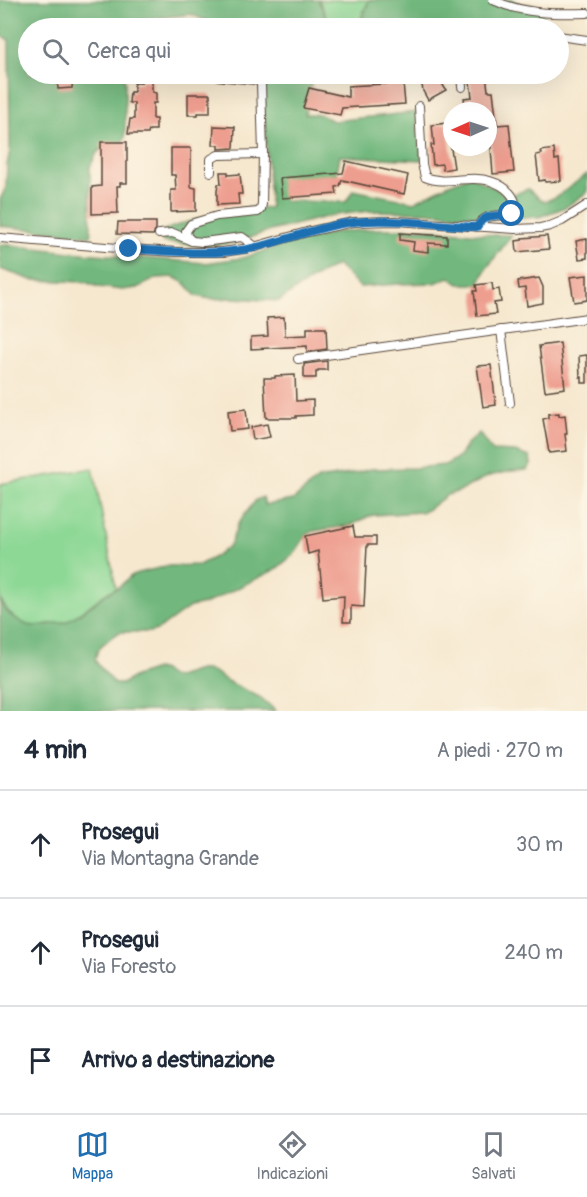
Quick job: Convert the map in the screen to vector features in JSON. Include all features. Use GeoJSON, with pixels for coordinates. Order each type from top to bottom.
{"type":"FeatureCollection","features":[{"type":"Feature","properties":{"kind":"street"},"geometry":{"type":"LineString","coordinates":[[493,0],[555,14],[587,13]]}},
{"type":"Feature","properties":{"kind":"street"},"geometry":{"type":"LineString","coordinates":[[569,38],[587,40]]}},
{"type":"Feature","properties":{"kind":"street"},"geometry":{"type":"LineString","coordinates":[[192,241],[186,231],[191,224],[217,216],[258,212],[261,209],[263,154],[261,84]]}},
{"type":"Feature","properties":{"kind":"street"},"geometry":{"type":"LineString","coordinates":[[419,106],[422,164],[425,177],[434,181],[472,179],[489,181],[504,188],[513,197],[515,210],[512,214],[486,216],[477,227]]}},
{"type":"Feature","properties":{"kind":"street"},"geometry":{"type":"LineString","coordinates":[[211,172],[211,159],[218,154],[263,154]]}},
{"type":"Feature","properties":{"kind":"street"},"geometry":{"type":"LineString","coordinates":[[0,238],[176,252],[223,252],[256,247],[353,222],[396,221],[515,229],[550,226],[587,205]]}},
{"type":"Feature","properties":{"kind":"street"},"geometry":{"type":"LineString","coordinates":[[159,234],[173,233],[192,241],[203,242],[242,237],[256,247]]}},
{"type":"Feature","properties":{"kind":"street"},"geometry":{"type":"LineString","coordinates":[[298,359],[587,318]]}},
{"type":"Feature","properties":{"kind":"street"},"geometry":{"type":"LineString","coordinates":[[501,330],[510,404]]}},
{"type":"Feature","properties":{"kind":"green space"},"geometry":{"type":"Polygon","coordinates":[[[0,0],[318,0],[326,18],[200,18],[191,14],[159,18],[18,18],[18,84],[125,84],[125,138],[118,146],[104,146],[97,153],[90,167],[91,236],[0,226],[0,200],[6,187],[10,150],[9,40],[0,35],[0,0]]]}},
{"type":"Feature","properties":{"kind":"green space"},"geometry":{"type":"Polygon","coordinates":[[[319,0],[369,0],[361,18],[327,18],[319,0]]]}},
{"type":"Feature","properties":{"kind":"green space"},"geometry":{"type":"Polygon","coordinates":[[[369,0],[513,0],[520,4],[535,5],[545,18],[362,18],[369,0]]]}},
{"type":"Feature","properties":{"kind":"green space"},"geometry":{"type":"Polygon","coordinates":[[[263,84],[311,84],[305,114],[319,114],[333,121],[416,112],[422,160],[340,156],[336,178],[284,179],[284,201],[346,202],[353,190],[414,202],[470,176],[499,190],[506,197],[528,189],[544,202],[558,196],[587,174],[587,192],[566,207],[539,217],[494,218],[426,212],[370,211],[334,215],[224,244],[205,246],[163,242],[162,231],[184,223],[241,208],[270,208],[263,84]]]}},
{"type":"Feature","properties":{"kind":"green space"},"geometry":{"type":"Polygon","coordinates":[[[372,229],[425,229],[512,235],[486,269],[479,284],[459,284],[449,277],[435,283],[360,287],[337,265],[279,301],[211,299],[196,296],[186,284],[173,277],[157,278],[137,288],[122,290],[99,287],[85,282],[32,280],[0,269],[0,244],[205,263],[242,258],[337,232],[372,229]]]}},
{"type":"Feature","properties":{"kind":"green space"},"geometry":{"type":"Polygon","coordinates":[[[479,433],[493,451],[515,452],[530,457],[531,464],[527,470],[489,476],[463,490],[447,495],[421,512],[374,515],[352,525],[314,531],[307,534],[294,554],[276,569],[205,604],[190,607],[159,629],[151,632],[120,632],[101,646],[97,652],[95,660],[115,684],[122,684],[135,676],[156,669],[169,676],[177,677],[206,670],[214,672],[261,698],[276,711],[0,711],[0,599],[7,612],[27,625],[66,622],[119,587],[131,576],[168,566],[199,565],[218,555],[230,545],[238,524],[256,500],[263,497],[265,505],[293,500],[318,479],[370,469],[445,465],[459,457],[467,444],[479,433]]]}},
{"type":"Feature","properties":{"kind":"green space"},"geometry":{"type":"Polygon","coordinates":[[[93,468],[116,588],[68,621],[38,626],[19,622],[10,614],[0,599],[0,484],[93,468]]]}},
{"type":"Feature","properties":{"kind":"building"},"geometry":{"type":"Polygon","coordinates":[[[58,84],[72,84],[72,88],[58,89],[58,84]]]}},
{"type":"Feature","properties":{"kind":"building"},"geometry":{"type":"Polygon","coordinates":[[[134,84],[152,84],[152,92],[156,93],[156,103],[153,103],[153,119],[156,119],[156,130],[149,130],[148,134],[128,134],[130,119],[134,119],[134,103],[129,103],[130,92],[134,92],[134,84]]]}},
{"type":"Feature","properties":{"kind":"building"},"geometry":{"type":"Polygon","coordinates":[[[403,84],[405,104],[342,108],[340,115],[303,108],[309,88],[348,97],[348,86],[403,84]]]}},
{"type":"Feature","properties":{"kind":"building"},"geometry":{"type":"Polygon","coordinates":[[[422,84],[442,84],[446,90],[428,100],[422,84]]]}},
{"type":"Feature","properties":{"kind":"building"},"geometry":{"type":"Polygon","coordinates":[[[470,84],[487,84],[488,91],[493,91],[494,102],[465,102],[464,98],[472,97],[470,84]]]}},
{"type":"Feature","properties":{"kind":"building"},"geometry":{"type":"Polygon","coordinates":[[[188,94],[210,94],[210,113],[188,115],[188,94]]]}},
{"type":"Feature","properties":{"kind":"building"},"geometry":{"type":"Polygon","coordinates":[[[443,124],[443,156],[452,156],[454,168],[443,170],[442,164],[433,165],[432,125],[443,124]]]}},
{"type":"Feature","properties":{"kind":"building"},"geometry":{"type":"Polygon","coordinates":[[[509,124],[514,172],[493,174],[492,156],[497,156],[497,125],[509,124]]]}},
{"type":"Feature","properties":{"kind":"building"},"geometry":{"type":"Polygon","coordinates":[[[214,126],[235,127],[234,148],[219,149],[219,145],[213,145],[214,126]]]}},
{"type":"Feature","properties":{"kind":"building"},"geometry":{"type":"Polygon","coordinates":[[[101,142],[127,142],[127,183],[120,183],[120,186],[117,186],[118,213],[92,214],[92,187],[101,186],[101,142]]]}},
{"type":"Feature","properties":{"kind":"building"},"geometry":{"type":"Polygon","coordinates":[[[171,148],[191,148],[191,187],[196,188],[196,211],[171,212],[171,190],[176,190],[175,175],[171,175],[171,148]]]}},
{"type":"Feature","properties":{"kind":"building"},"geometry":{"type":"Polygon","coordinates":[[[554,149],[555,160],[559,159],[561,181],[539,181],[536,155],[542,154],[541,151],[554,149]]]}},
{"type":"Feature","properties":{"kind":"building"},"geometry":{"type":"Polygon","coordinates":[[[346,161],[408,175],[404,194],[342,180],[340,186],[336,187],[337,194],[282,198],[280,178],[343,173],[346,161]]]}},
{"type":"Feature","properties":{"kind":"building"},"geometry":{"type":"Polygon","coordinates":[[[220,172],[228,172],[228,175],[240,174],[242,194],[238,194],[239,204],[217,205],[218,184],[221,184],[220,172]]]}},
{"type":"Feature","properties":{"kind":"building"},"geometry":{"type":"Polygon","coordinates":[[[118,222],[156,222],[156,229],[153,235],[117,234],[118,222]]]}},
{"type":"Feature","properties":{"kind":"building"},"geometry":{"type":"Polygon","coordinates":[[[400,233],[447,236],[447,244],[428,243],[428,252],[413,250],[414,242],[400,240],[400,233]]]}},
{"type":"Feature","properties":{"kind":"building"},"geometry":{"type":"Polygon","coordinates":[[[547,236],[549,249],[517,252],[516,241],[522,238],[547,236]]]}},
{"type":"Feature","properties":{"kind":"building"},"geometry":{"type":"Polygon","coordinates":[[[587,239],[587,258],[579,259],[576,241],[587,239]]]}},
{"type":"Feature","properties":{"kind":"building"},"geometry":{"type":"Polygon","coordinates":[[[587,275],[587,300],[574,302],[570,277],[587,275]]]}},
{"type":"Feature","properties":{"kind":"building"},"geometry":{"type":"Polygon","coordinates":[[[539,278],[543,287],[543,303],[527,306],[525,288],[519,289],[518,281],[539,278]]]}},
{"type":"Feature","properties":{"kind":"building"},"geometry":{"type":"Polygon","coordinates":[[[492,283],[493,290],[499,289],[501,302],[494,303],[496,314],[477,316],[474,291],[477,291],[476,285],[492,283]]]}},
{"type":"Feature","properties":{"kind":"building"},"geometry":{"type":"Polygon","coordinates":[[[284,317],[285,336],[307,335],[307,328],[326,328],[327,349],[307,352],[307,346],[251,349],[251,337],[268,336],[267,318],[284,317]]]}},
{"type":"Feature","properties":{"kind":"building"},"geometry":{"type":"Polygon","coordinates":[[[560,343],[565,388],[545,391],[539,346],[560,343]]]}},
{"type":"Feature","properties":{"kind":"building"},"geometry":{"type":"Polygon","coordinates":[[[587,355],[587,383],[582,383],[579,356],[587,355]]]}},
{"type":"Feature","properties":{"kind":"building"},"geometry":{"type":"Polygon","coordinates":[[[327,361],[327,370],[318,370],[316,378],[304,378],[304,364],[327,361]]]}},
{"type":"Feature","properties":{"kind":"building"},"geometry":{"type":"Polygon","coordinates":[[[491,365],[496,405],[483,407],[477,366],[491,365]]]}},
{"type":"Feature","properties":{"kind":"building"},"geometry":{"type":"Polygon","coordinates":[[[295,375],[296,401],[313,400],[313,415],[296,416],[296,418],[266,418],[264,378],[295,375]]]}},
{"type":"Feature","properties":{"kind":"building"},"geometry":{"type":"Polygon","coordinates":[[[246,409],[248,429],[230,431],[228,411],[246,409]]]}},
{"type":"Feature","properties":{"kind":"building"},"geometry":{"type":"Polygon","coordinates":[[[559,413],[559,416],[565,415],[567,451],[549,453],[543,419],[548,418],[548,414],[559,413]]]}},
{"type":"Feature","properties":{"kind":"building"},"geometry":{"type":"Polygon","coordinates":[[[267,424],[270,437],[253,440],[251,427],[267,424]]]}},
{"type":"Feature","properties":{"kind":"building"},"geometry":{"type":"Polygon","coordinates":[[[353,526],[355,537],[376,537],[376,545],[367,545],[364,607],[351,606],[351,622],[343,622],[344,596],[323,598],[318,551],[308,554],[305,536],[353,526]]]}},
{"type":"Feature","properties":{"kind":"route"},"geometry":{"type":"LineString","coordinates":[[129,249],[203,253],[233,251],[353,222],[396,221],[477,227],[486,216],[512,214]]}}]}
